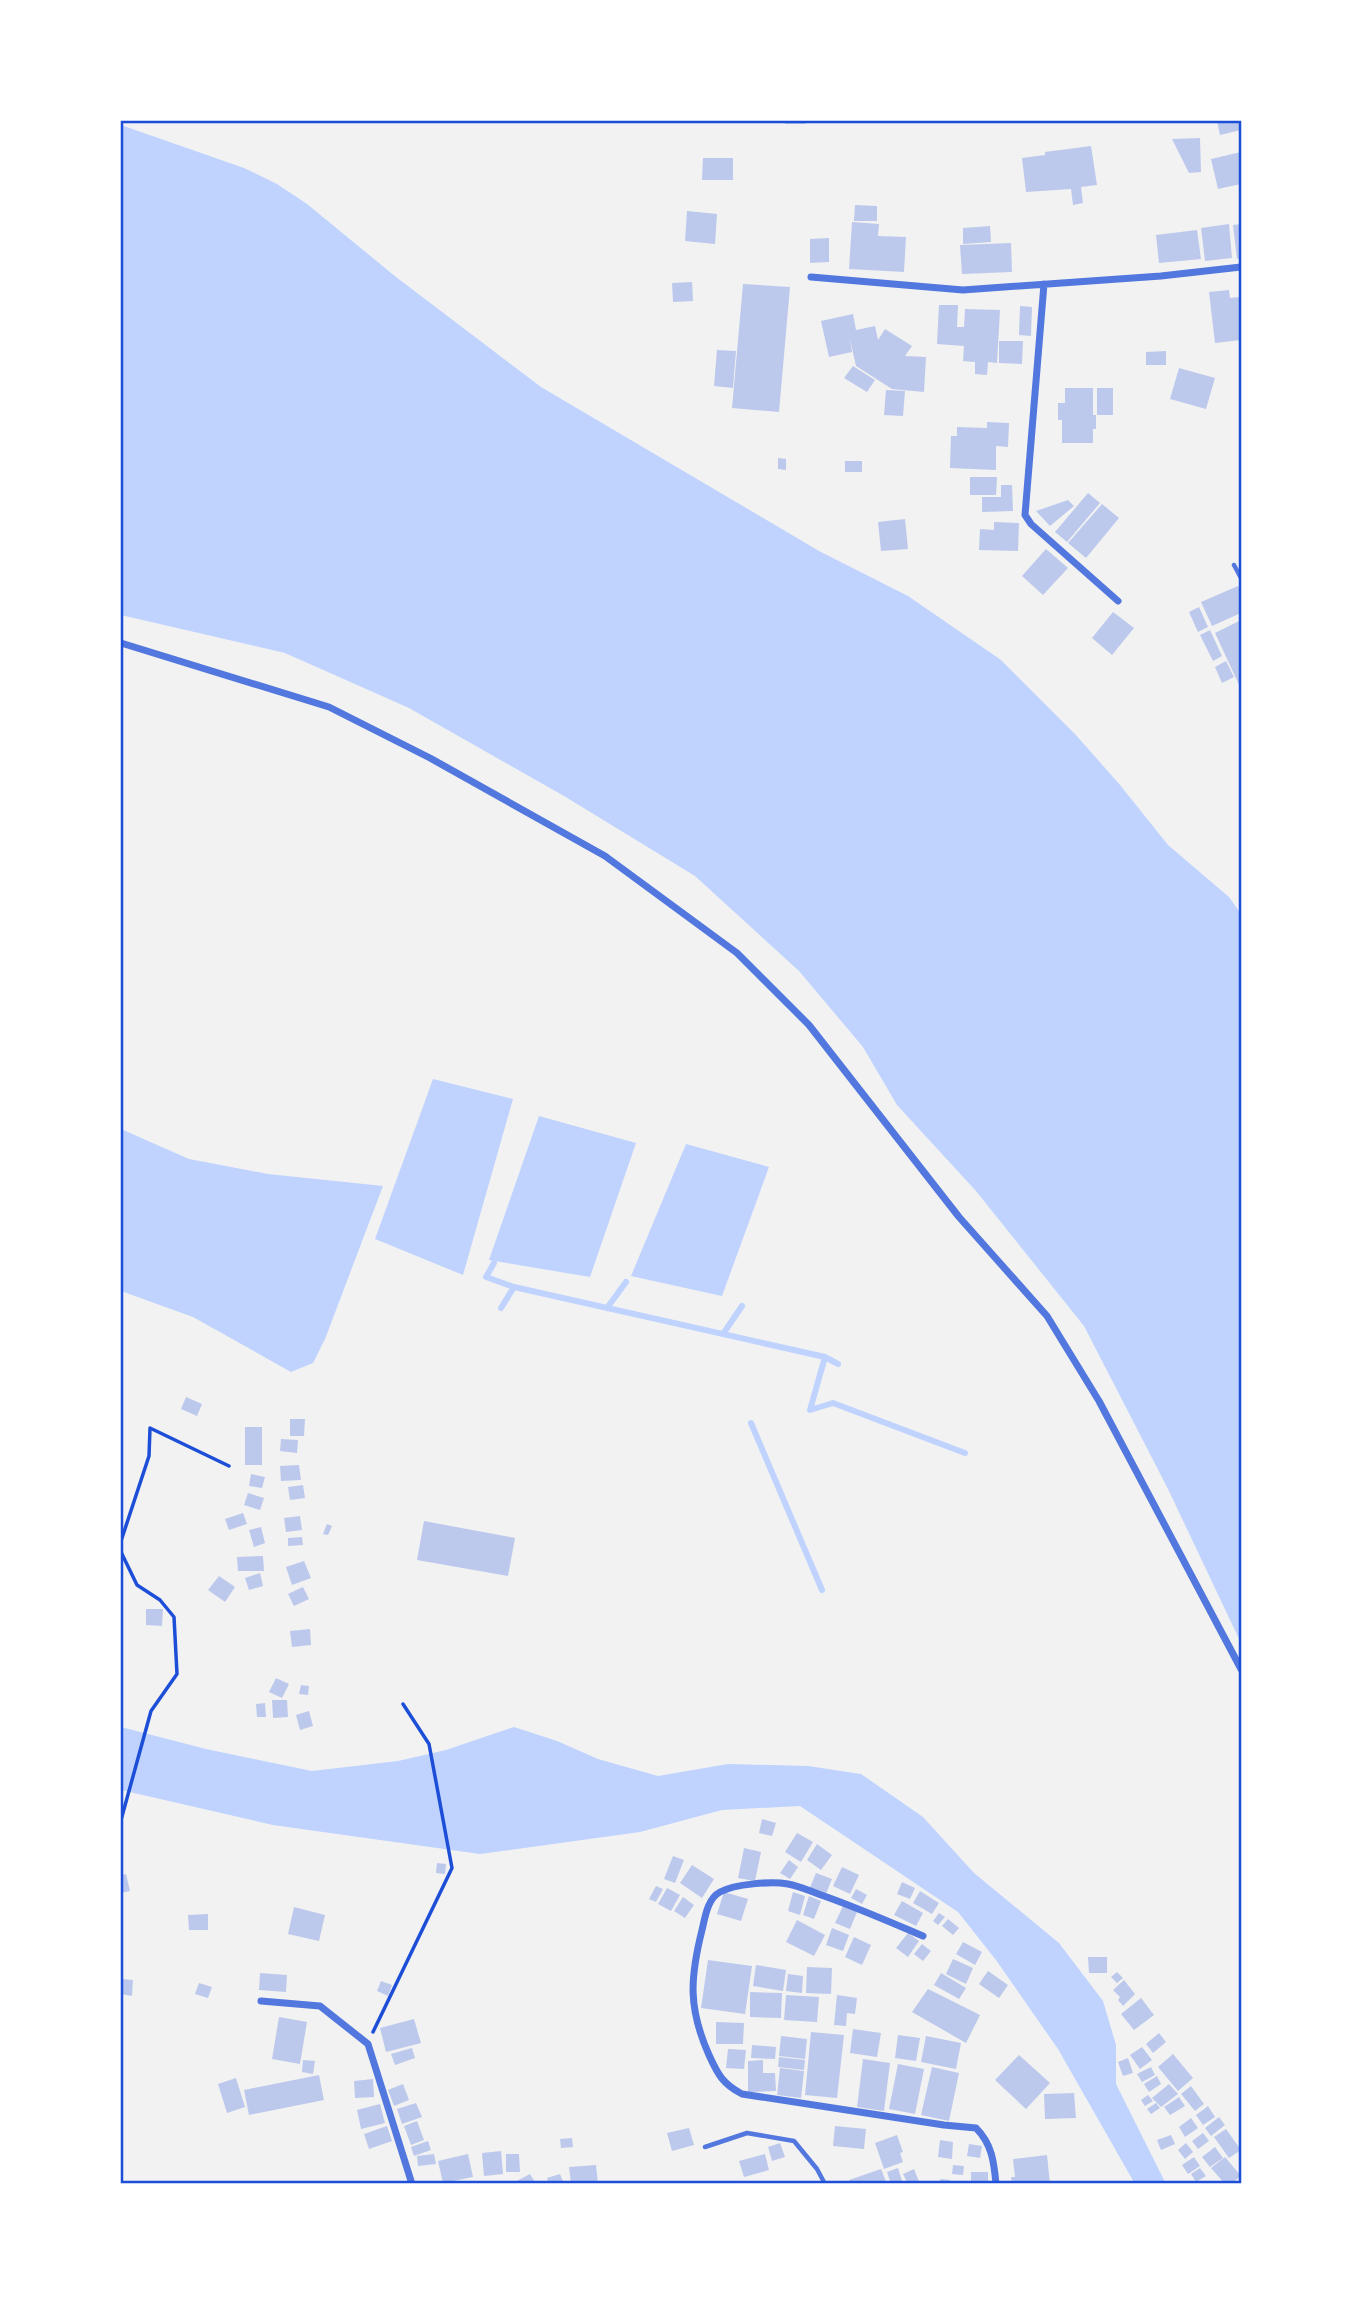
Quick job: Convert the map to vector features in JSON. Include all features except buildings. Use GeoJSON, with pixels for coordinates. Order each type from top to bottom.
{"type":"FeatureCollection","features":[{"type":"Feature","properties":{"kind":"street"},"geometry":{"type":"LineString","coordinates":[[811,277],[954,290],[1241,267]]}},
{"type":"Feature","properties":{"kind":"street"},"geometry":{"type":"LineString","coordinates":[[1044,284],[1024,515],[1118,601]]}},
{"type":"Feature","properties":{"kind":"street"},"geometry":{"type":"LineString","coordinates":[[121,643],[329,707],[430,758],[605,856],[737,953],[810,1025],[959,1217],[1047,1315],[1098,1401],[1241,1669]]}},
{"type":"Feature","properties":{"kind":"street"},"geometry":{"type":"LineString","coordinates":[[923,1936],[791,1884],[734,1888],[717,1893],[708,1906],[695,1960],[692,2002],[699,2032],[726,2085],[742,2094],[976,2128],[985,2137],[993,2157],[996,2184]]}},
{"type":"Feature","properties":{"kind":"street"},"geometry":{"type":"LineString","coordinates":[[261,2001],[320,2006],[368,2044],[412,2184]]}},
{"type":"Feature","properties":{"kind":"lane"},"geometry":{"type":"LineString","coordinates":[[1234,565],[1241,578]]}},
{"type":"Feature","properties":{"kind":"lane"},"geometry":{"type":"LineString","coordinates":[[705,2147],[747,2133],[794,2141],[817,2169],[825,2184]]}},
{"type":"Feature","properties":{"kind":"path"},"geometry":{"type":"LineString","coordinates":[[121,1541],[149,1455],[150,1428],[229,1466]]}},
{"type":"Feature","properties":{"kind":"path"},"geometry":{"type":"LineString","coordinates":[[121,1552],[137,1585],[160,1600],[174,1617],[177,1674],[152,1711],[121,1820]]}},
{"type":"Feature","properties":{"kind":"path"},"geometry":{"type":"LineString","coordinates":[[368,2044],[453,1868],[429,1744],[404,1704]]}},
{"type":"Feature","properties":{"kind":"water"},"geometry":{"type":"Polygon","coordinates":[[[121,125],[244,168],[277,184],[307,204],[396,277],[541,387],[819,551],[908,596],[1001,660],[1075,734],[1168,845],[1229,897],[1241,914],[1241,1643],[1168,1489],[1084,1326],[976,1191],[897,1105],[863,1047],[799,971],[695,876],[564,796],[409,708],[285,653],[121,615],[121,125]]]}},
{"type":"Feature","properties":{"kind":"water"},"geometry":{"type":"Polygon","coordinates":[[[433,1079],[513,1099],[463,1275],[375,1239],[433,1079]]]}},
{"type":"Feature","properties":{"kind":"water"},"geometry":{"type":"Polygon","coordinates":[[[539,1116],[636,1143],[590,1277],[489,1260],[539,1116]]]}},
{"type":"Feature","properties":{"kind":"water"},"geometry":{"type":"Polygon","coordinates":[[[121,1129],[189,1159],[268,1174],[383,1186],[325,1339],[313,1363],[291,1372],[193,1317],[121,1291],[121,1129]]]}},
{"type":"Feature","properties":{"kind":"water"},"geometry":{"type":"Polygon","coordinates":[[[686,1144],[769,1167],[722,1296],[631,1276],[686,1144]]]}},
{"type":"Feature","properties":{"kind":"water"},"geometry":{"type":"Polygon","coordinates":[[[121,1727],[206,1749],[312,1771],[398,1761],[446,1750],[514,1727],[557,1741],[598,1759],[658,1776],[728,1764],[808,1766],[861,1774],[923,1817],[974,1873],[1059,1943],[1103,2001],[1116,2045],[1116,2084],[1166,2184],[1135,2184],[1058,2049],[996,1960],[958,1912],[800,1806],[722,1810],[640,1832],[480,1854],[273,1825],[121,1790],[121,1727]]]}},
{"type":"Feature","properties":{"kind":"waterway"},"geometry":{"type":"LineString","coordinates":[[494,1263],[486,1277],[514,1287]]}},
{"type":"Feature","properties":{"kind":"waterway"},"geometry":{"type":"LineString","coordinates":[[607,1308],[626,1282]]}},
{"type":"Feature","properties":{"kind":"waterway"},"geometry":{"type":"LineString","coordinates":[[501,1308],[514,1287],[825,1357],[810,1410],[833,1403],[965,1453]]}},
{"type":"Feature","properties":{"kind":"waterway"},"geometry":{"type":"LineString","coordinates":[[723,1334],[742,1306]]}},
{"type":"Feature","properties":{"kind":"waterway"},"geometry":{"type":"LineString","coordinates":[[825,1357],[838,1364]]}},
{"type":"Feature","properties":{"kind":"waterway"},"geometry":{"type":"LineString","coordinates":[[751,1423],[822,1590]]}}]}
